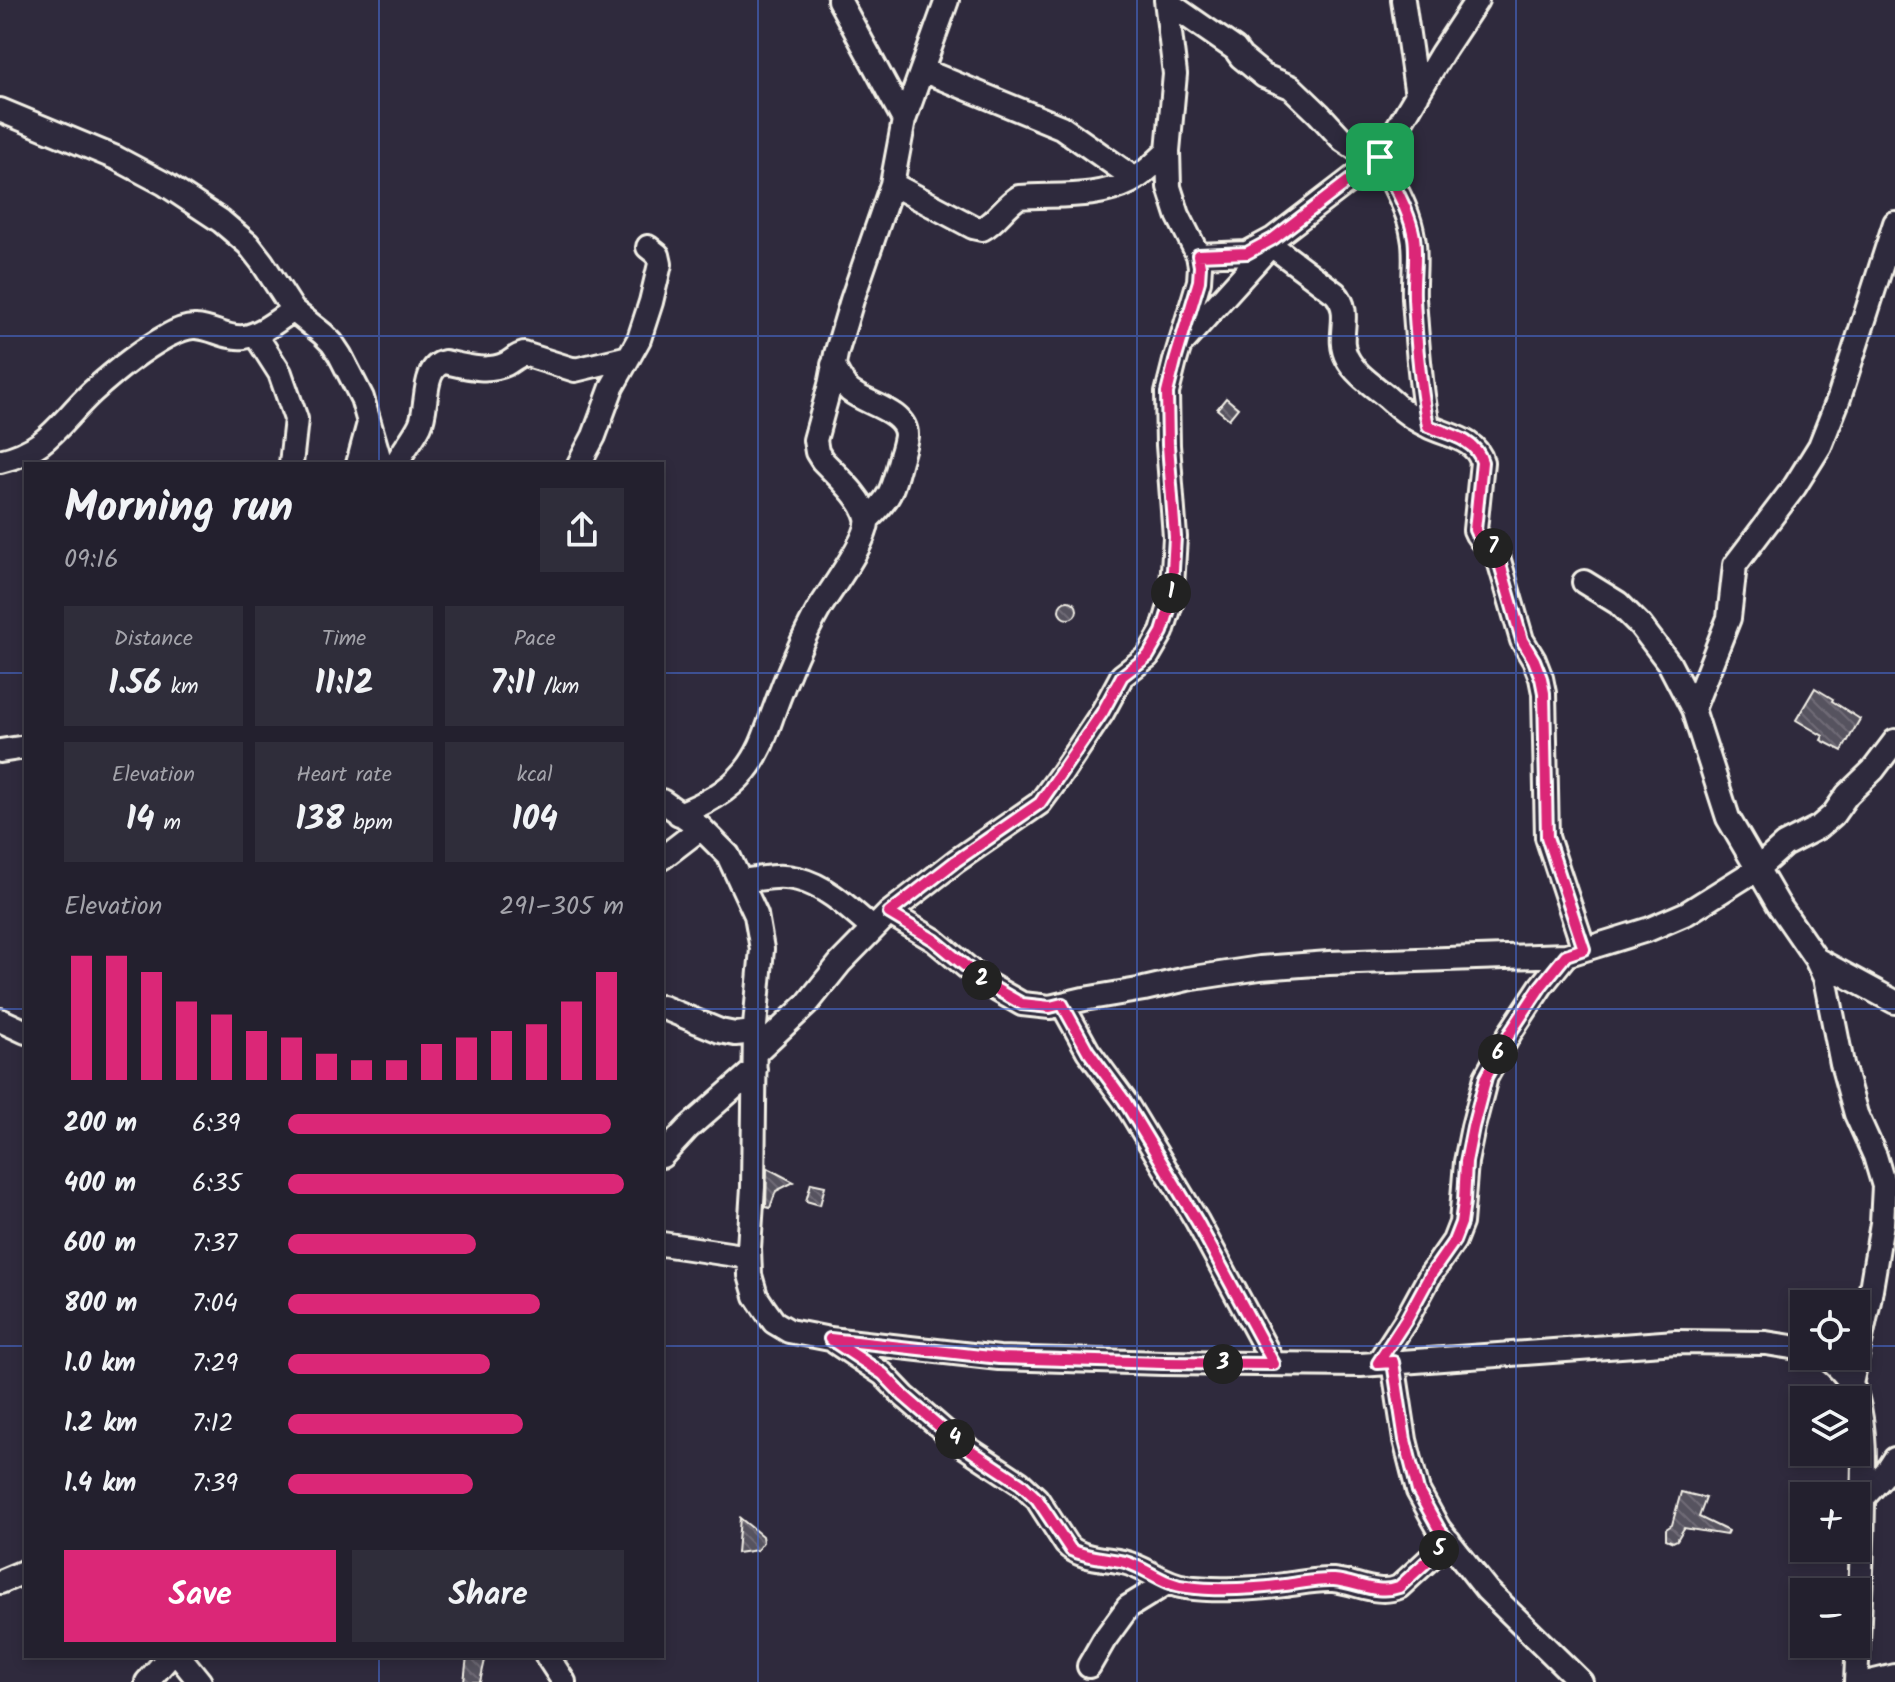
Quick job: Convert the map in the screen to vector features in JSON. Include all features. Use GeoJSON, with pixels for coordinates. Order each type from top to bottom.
{"type":"FeatureCollection","features":[{"type":"Feature","properties":{"kind":"street"},"geometry":{"type":"LineString","coordinates":[[839,0],[904,120]]}},
{"type":"Feature","properties":{"kind":"street"},"geometry":{"type":"LineString","coordinates":[[868,519],[862,506],[822,460],[815,447],[833,365],[852,300],[892,184],[904,120],[947,0]]}},
{"type":"Feature","properties":{"kind":"street"},"geometry":{"type":"LineString","coordinates":[[1403,0],[1417,96]]}},
{"type":"Feature","properties":{"kind":"street"},"geometry":{"type":"LineString","coordinates":[[1179,347],[1272,242],[1380,157],[1477,0]]}},
{"type":"Feature","properties":{"kind":"street"},"geometry":{"type":"LineString","coordinates":[[664,1154],[755,1052],[807,1004],[840,963],[881,921],[956,861],[1040,803],[1102,713],[1122,676],[1148,656],[1162,632],[1171,603],[1175,537],[1167,393],[1199,281],[1200,266],[1169,187],[1168,151],[1175,74],[1167,1]]}},
{"type":"Feature","properties":{"kind":"street"},"geometry":{"type":"LineString","coordinates":[[1167,1],[1235,49],[1264,76],[1291,87],[1343,140],[1358,150],[1380,157],[1408,215],[1414,238],[1414,300],[1420,382],[1428,426]]}},
{"type":"Feature","properties":{"kind":"street"},"geometry":{"type":"LineString","coordinates":[[922,70],[1061,127],[1135,179]]}},
{"type":"Feature","properties":{"kind":"street"},"geometry":{"type":"LineString","coordinates":[[0,110],[116,158],[165,184],[221,221],[248,244],[293,310],[332,343],[362,398],[380,462]]}},
{"type":"Feature","properties":{"kind":"street"},"geometry":{"type":"LineString","coordinates":[[892,184],[982,229],[1019,197],[1095,193],[1115,188],[1148,170],[1168,151]]}},
{"type":"Feature","properties":{"kind":"street"},"geometry":{"type":"LineString","coordinates":[[1693,709],[1729,618],[1735,565],[1795,486],[1820,446],[1839,398],[1895,223]]}},
{"type":"Feature","properties":{"kind":"street"},"geometry":{"type":"LineString","coordinates":[[1198,255],[1247,253],[1272,242]]}},
{"type":"Feature","properties":{"kind":"street"},"geometry":{"type":"LineString","coordinates":[[1272,242],[1340,299],[1344,309],[1344,346],[1350,363],[1397,407],[1428,426],[1469,443],[1480,455],[1482,462],[1475,530],[1498,557],[1522,640],[1541,678],[1544,693],[1547,837],[1575,952]]}},
{"type":"Feature","properties":{"kind":"street"},"geometry":{"type":"LineString","coordinates":[[580,462],[594,436],[612,387],[639,339],[651,302],[660,264],[658,255],[648,247]]}},
{"type":"Feature","properties":{"kind":"street"},"geometry":{"type":"LineString","coordinates":[[0,461],[47,454],[93,391],[165,337],[195,327],[238,337],[255,334],[293,310]]}},
{"type":"Feature","properties":{"kind":"street"},"geometry":{"type":"LineString","coordinates":[[255,334],[280,373],[296,419],[291,462]]}},
{"type":"Feature","properties":{"kind":"street"},"geometry":{"type":"LineString","coordinates":[[397,462],[423,419],[429,379],[439,363],[495,368],[524,354],[575,370],[629,357]]}},
{"type":"Feature","properties":{"kind":"street"},"geometry":{"type":"LineString","coordinates":[[671,808],[709,802],[745,772],[762,745],[772,715],[818,612],[864,537],[868,519],[889,496],[906,432],[892,413],[849,391],[833,365]]}},
{"type":"Feature","properties":{"kind":"street"},"geometry":{"type":"LineString","coordinates":[[359,462],[369,421]]}},
{"type":"Feature","properties":{"kind":"street"},"geometry":{"type":"LineString","coordinates":[[1584,582],[1618,603],[1640,625],[1669,663],[1693,709],[1728,818],[1825,978],[1842,1064],[1856,1114],[1875,1156],[1884,1186],[1882,1223],[1851,1384]]}},
{"type":"Feature","properties":{"kind":"street"},"geometry":{"type":"LineString","coordinates":[[740,881],[776,877],[797,879],[817,886],[847,906],[934,940],[987,984],[1022,1004],[1050,1007],[1187,979],[1260,968],[1575,952],[1650,929],[1687,913],[1757,869],[1784,845],[1819,827],[1833,815],[1895,741]]}},
{"type":"Feature","properties":{"kind":"street"},"geometry":{"type":"LineString","coordinates":[[0,751],[24,747]]}},
{"type":"Feature","properties":{"kind":"street"},"geometry":{"type":"LineString","coordinates":[[671,808],[701,828],[728,855],[756,915],[762,949],[755,1052],[750,1275],[756,1296],[774,1322],[789,1331],[830,1339],[999,1358],[1163,1363],[1385,1363],[1676,1342],[1766,1343],[1790,1347]]}},
{"type":"Feature","properties":{"kind":"street"},"geometry":{"type":"LineString","coordinates":[[664,856],[701,828]]}},
{"type":"Feature","properties":{"kind":"street"},"geometry":{"type":"LineString","coordinates":[[1575,952],[1541,986],[1486,1077],[1466,1162],[1461,1223],[1454,1241],[1431,1274],[1385,1363],[1418,1491],[1439,1529],[1487,1590],[1581,1682]]}},
{"type":"Feature","properties":{"kind":"street"},"geometry":{"type":"LineString","coordinates":[[1816,959],[1895,1002]]}},
{"type":"Feature","properties":{"kind":"street"},"geometry":{"type":"LineString","coordinates":[[1062,1004],[1088,1051],[1124,1100],[1197,1221],[1274,1364]]}},
{"type":"Feature","properties":{"kind":"street"},"geometry":{"type":"LineString","coordinates":[[664,1008],[735,1034],[755,1052]]}},
{"type":"Feature","properties":{"kind":"street"},"geometry":{"type":"LineString","coordinates":[[0,1020],[24,1031]]}},
{"type":"Feature","properties":{"kind":"street"},"geometry":{"type":"LineString","coordinates":[[664,1244],[749,1257]]}},
{"type":"Feature","properties":{"kind":"street"},"geometry":{"type":"LineString","coordinates":[[830,1339],[883,1374],[955,1440],[1020,1483],[1037,1499],[1071,1550],[1142,1568],[1167,1583],[1222,1588],[1334,1580],[1389,1591],[1399,1587],[1449,1541]]}},
{"type":"Feature","properties":{"kind":"street"},"geometry":{"type":"LineString","coordinates":[[1840,1370],[1857,1397],[1864,1448],[1863,1482]]}},
{"type":"Feature","properties":{"kind":"street"},"geometry":{"type":"LineString","coordinates":[[1870,1490],[1895,1459]]}},
{"type":"Feature","properties":{"kind":"street"},"geometry":{"type":"LineString","coordinates":[[1856,1682],[1861,1562]]}},
{"type":"Feature","properties":{"kind":"street"},"geometry":{"type":"LineString","coordinates":[[0,1582],[24,1572]]}},
{"type":"Feature","properties":{"kind":"street"},"geometry":{"type":"LineString","coordinates":[[1089,1666],[1128,1607],[1167,1583]]}},
{"type":"Feature","properties":{"kind":"street"},"geometry":{"type":"LineString","coordinates":[[147,1682],[168,1658]]}},
{"type":"Feature","properties":{"kind":"street"},"geometry":{"type":"LineString","coordinates":[[181,1658],[200,1682]]}},
{"type":"Feature","properties":{"kind":"street"},"geometry":{"type":"LineString","coordinates":[[548,1658],[564,1682]]}},
{"type":"Feature","properties":{"kind":"street"},"geometry":{"type":"LineString","coordinates":[[1870,1682],[1895,1676]]}},
{"type":"Feature","properties":{"kind":"building"},"geometry":{"type":"Polygon","coordinates":[[[1226,398],[1238,408],[1229,419],[1217,409],[1226,398]]]}},
{"type":"Feature","properties":{"kind":"building"},"geometry":{"type":"Polygon","coordinates":[[[1068,601],[1077,610],[1068,619],[1059,610],[1068,601]]]}},
{"type":"Feature","properties":{"kind":"building"},"geometry":{"type":"Polygon","coordinates":[[[1815,688],[1860,719],[1842,751],[1821,740],[1823,736],[1796,720],[1815,688]]]}},
{"type":"Feature","properties":{"kind":"building"},"geometry":{"type":"Polygon","coordinates":[[[767,1168],[794,1182],[776,1191],[770,1208],[766,1207],[767,1168]]]}},
{"type":"Feature","properties":{"kind":"building"},"geometry":{"type":"Polygon","coordinates":[[[811,1183],[825,1186],[820,1205],[806,1201],[811,1183]]]}},
{"type":"Feature","properties":{"kind":"building"},"geometry":{"type":"Polygon","coordinates":[[[1681,1492],[1706,1498],[1699,1517],[1728,1531],[1726,1535],[1684,1528],[1677,1540],[1666,1539],[1666,1529],[1672,1525],[1681,1492]]]}},
{"type":"Feature","properties":{"kind":"building"},"geometry":{"type":"Polygon","coordinates":[[[740,1518],[762,1536],[763,1542],[757,1550],[737,1553],[740,1518]]]}},
{"type":"Feature","properties":{"kind":"building"},"geometry":{"type":"Polygon","coordinates":[[[467,1658],[485,1660],[480,1682],[464,1682],[467,1658]]]}},
{"type":"Feature","properties":{"kind":"route"},"geometry":{"type":"LineString","coordinates":[[1380,157],[1408,215],[1414,238],[1414,300],[1420,382],[1428,426],[1469,443],[1480,455],[1482,462],[1475,530],[1498,557],[1522,640],[1541,678],[1544,693],[1547,837],[1584,949],[1566,955],[1541,986],[1486,1077],[1466,1162],[1461,1223],[1454,1241],[1378,1363],[1393,1362],[1405,1440],[1418,1491],[1449,1541],[1399,1587],[1389,1591],[1334,1580],[1222,1588],[1186,1587],[1167,1583],[1127,1563],[1071,1550],[1037,1499],[1020,1483],[955,1440],[883,1374],[830,1339],[999,1358],[1274,1364],[1197,1221],[1124,1100],[1088,1051],[1062,1004],[1050,1007],[1022,1004],[987,984],[934,940],[889,913],[956,861],[1040,803],[1102,713],[1122,676],[1148,656],[1162,632],[1171,603],[1175,537],[1167,393],[1199,281],[1198,255],[1247,253],[1258,248],[1380,157]]}}]}
